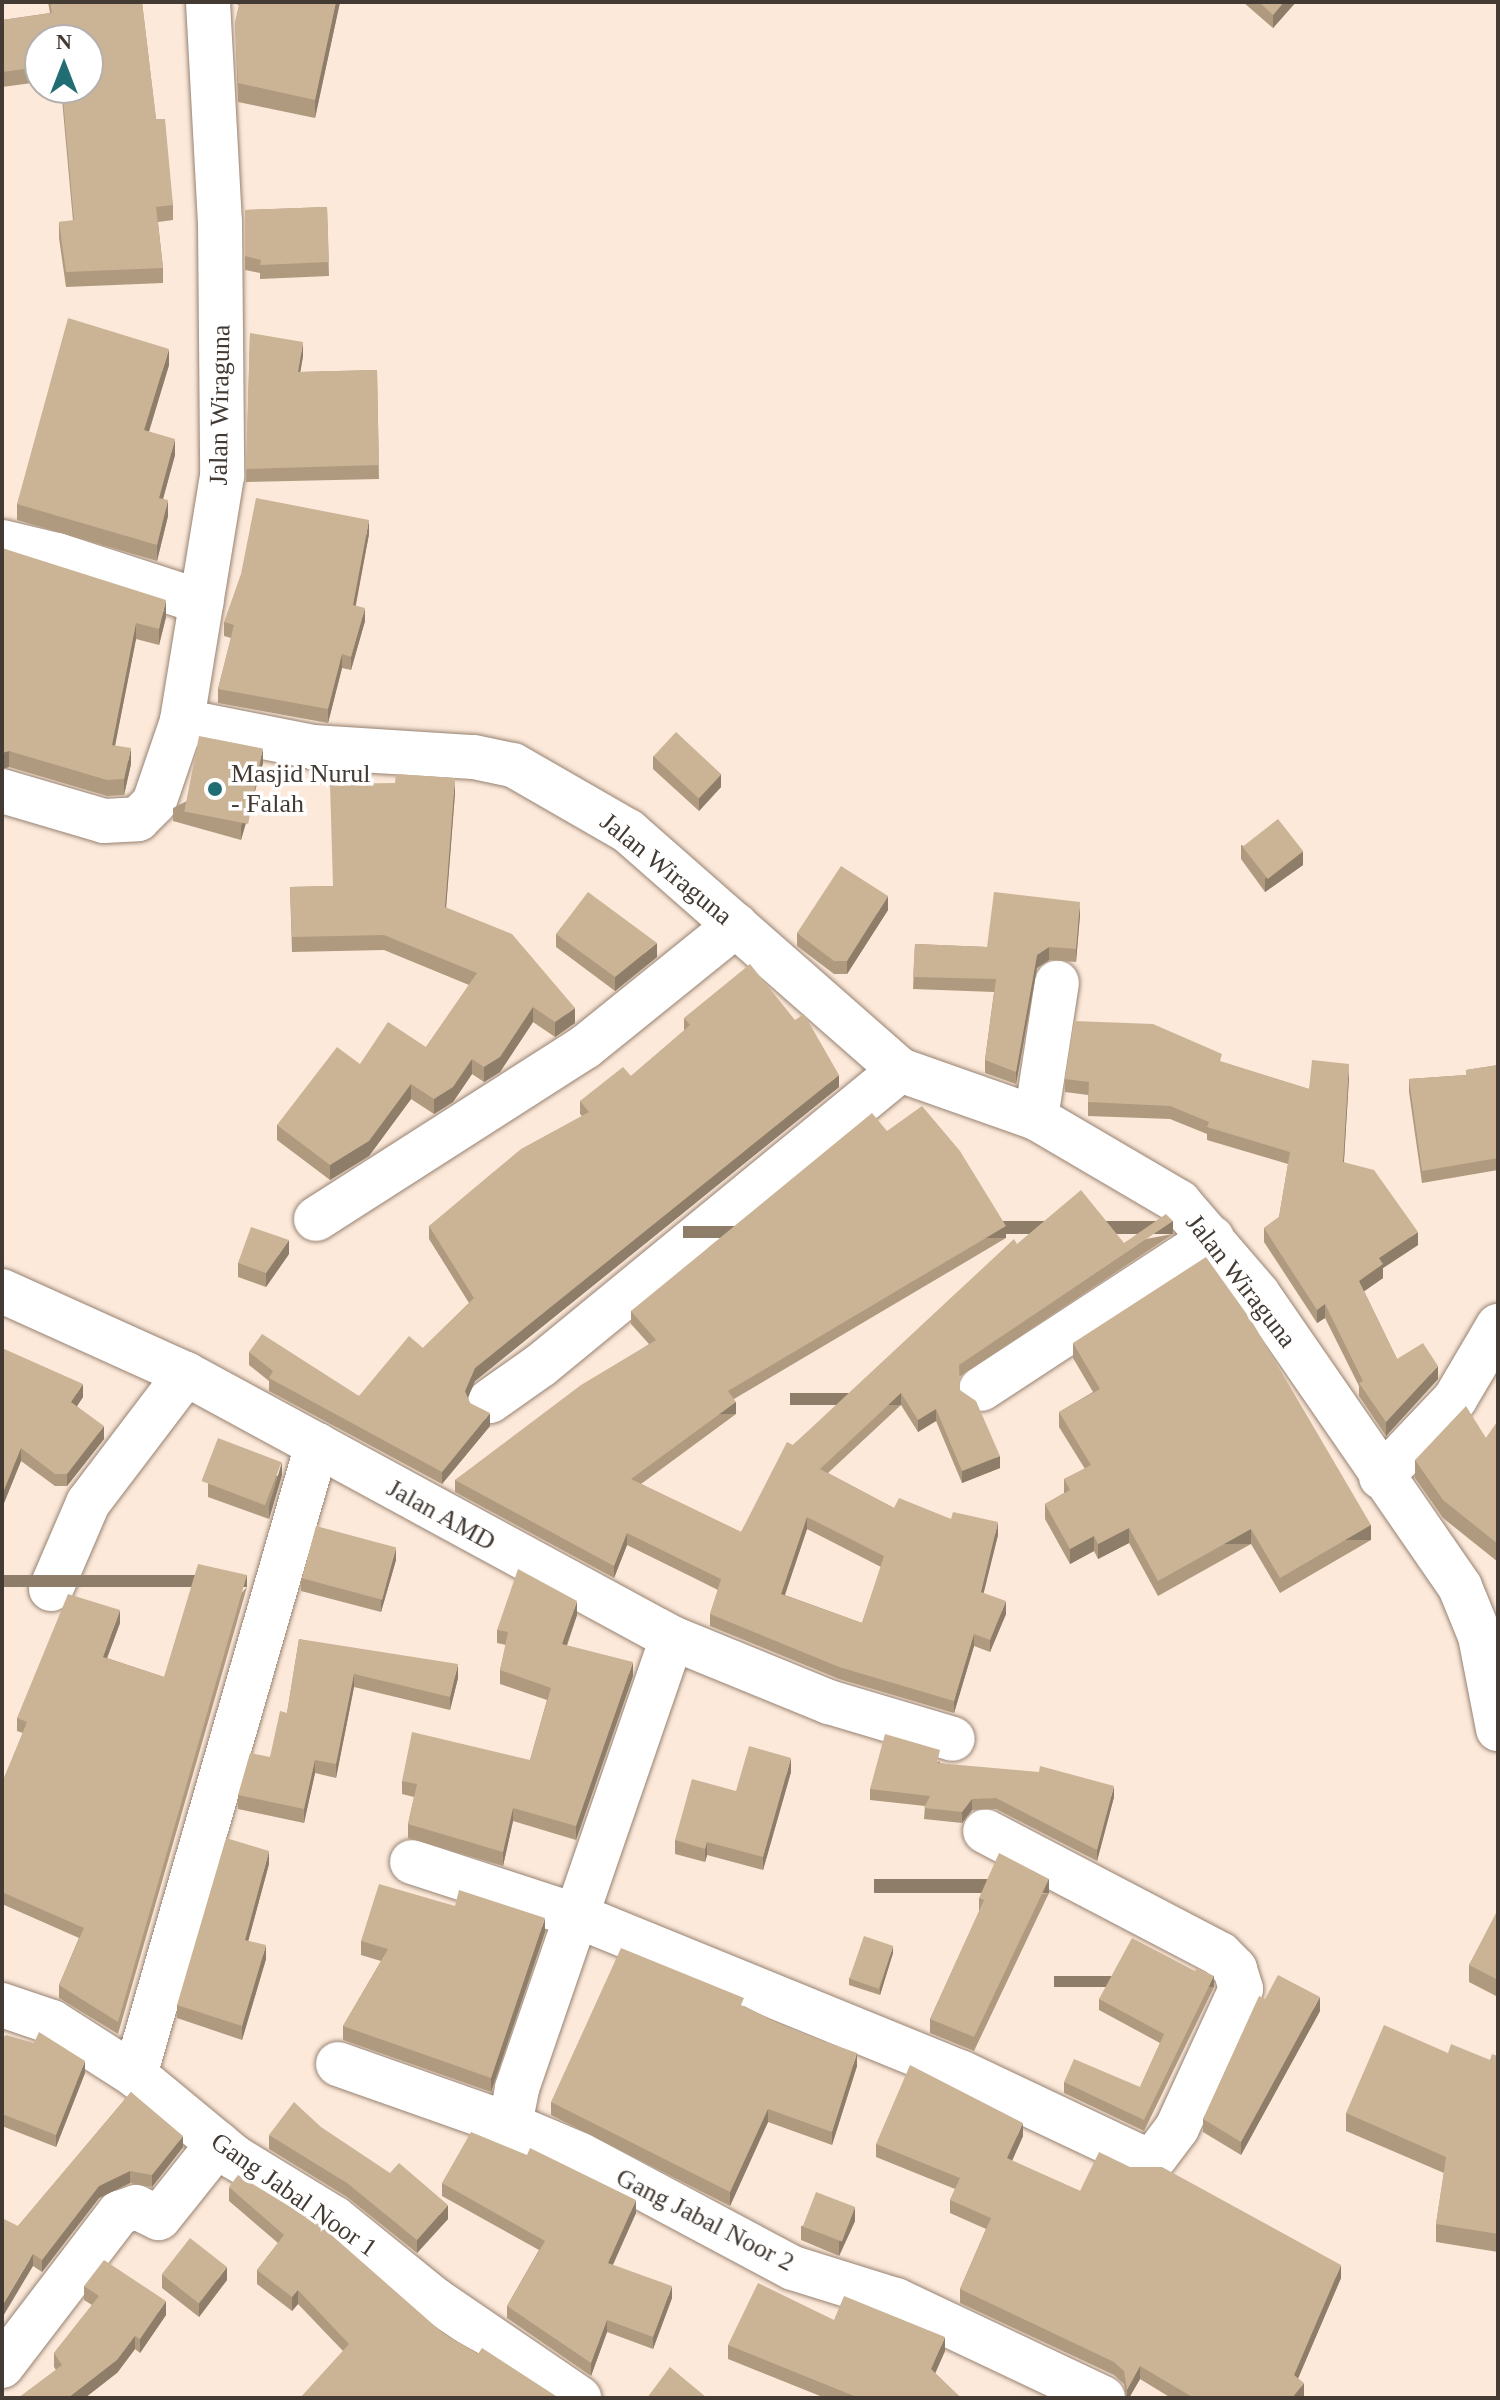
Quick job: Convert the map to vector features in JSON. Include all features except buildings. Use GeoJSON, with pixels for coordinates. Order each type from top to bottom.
{"type":"FeatureCollection","features":[{"type":"Feature","properties":{"kind":"street","name":"Jalan Wiraguna"},"geometry":{"type":"LineString","coordinates":[[208,2],[220,222],[222,476],[182,721],[313,747],[474,757],[513,765],[628,831],[900,1070],[1036,1118],[1179,1202],[1258,1294],[1381,1477],[1443,1560],[1474,1616],[1498,1729]]}},
{"type":"Feature","properties":{"kind":"street"},"geometry":{"type":"LineString","coordinates":[[2,542],[202,602]]}},
{"type":"Feature","properties":{"kind":"street"},"geometry":{"type":"LineString","coordinates":[[2,791],[104,821],[138,819],[154,803],[182,721]]}},
{"type":"Feature","properties":{"kind":"street"},"geometry":{"type":"LineString","coordinates":[[316,1219],[585,1047],[736,925]]}},
{"type":"Feature","properties":{"kind":"street"},"geometry":{"type":"LineString","coordinates":[[1036,1118],[1057,983]]}},
{"type":"Feature","properties":{"kind":"street"},"geometry":{"type":"LineString","coordinates":[[490,1401],[541,1365],[900,1070]]}},
{"type":"Feature","properties":{"kind":"street"},"geometry":{"type":"LineString","coordinates":[[981,1389],[1212,1238]]}},
{"type":"Feature","properties":{"kind":"street","name":"Jalan AMD"},"geometry":{"type":"LineString","coordinates":[[2,1291],[186,1374],[672,1638],[889,1722],[953,1739]]}},
{"type":"Feature","properties":{"kind":"street"},"geometry":{"type":"LineString","coordinates":[[1381,1477],[1455,1399],[1498,1326]]}},
{"type":"Feature","properties":{"kind":"street"},"geometry":{"type":"LineString","coordinates":[[51,1589],[88,1503],[186,1374]]}},
{"type":"Feature","properties":{"kind":"street"},"geometry":{"type":"LineString","coordinates":[[135,2075],[317,1445]]}},
{"type":"Feature","properties":{"kind":"street"},"geometry":{"type":"LineString","coordinates":[[510,2125],[672,1638]]}},
{"type":"Feature","properties":{"kind":"street"},"geometry":{"type":"LineString","coordinates":[[412,1862],[577,1916],[960,2072],[1140,2157],[1156,2156],[1177,2128],[1241,1989],[1235,1969],[1220,1954],[985,1831]]}},
{"type":"Feature","properties":{"kind":"street","name":"Gang Jabal Noor 1"},"geometry":{"type":"LineString","coordinates":[[2,2005],[52,2022],[135,2075],[218,2144],[334,2218],[434,2299],[579,2398]]}},
{"type":"Feature","properties":{"kind":"street","name":"Gang Jabal Noor 2"},"geometry":{"type":"LineString","coordinates":[[338,2064],[510,2125],[581,2155],[793,2268],[896,2300],[1103,2398]]}},
{"type":"Feature","properties":{"kind":"street"},"geometry":{"type":"LineString","coordinates":[[2,2366],[119,2213],[136,2207],[159,2218],[218,2144]]}},
{"type":"Feature","properties":{"kind":"place","name":"Masjid Nurul - Falah"},"geometry":{"type":"Point","coordinates":[215,789]}}]}
